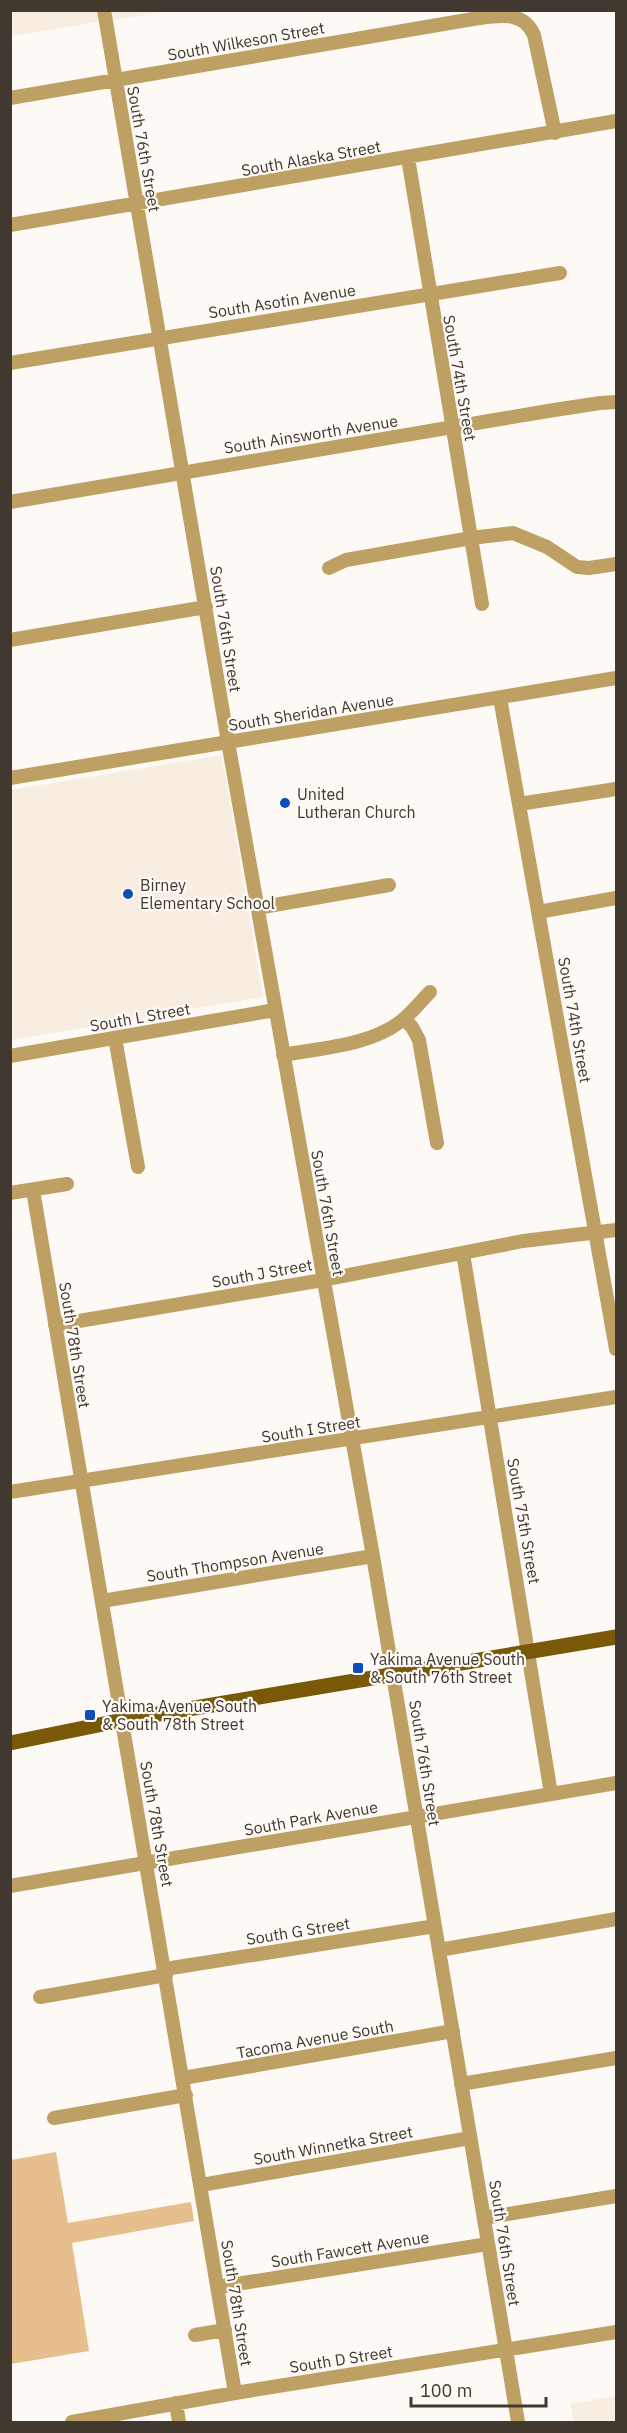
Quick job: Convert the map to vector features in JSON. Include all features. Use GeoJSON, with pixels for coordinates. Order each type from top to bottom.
{"type":"FeatureCollection","features":[{"type":"Feature","properties":{"kind":"main road"},"geometry":{"type":"LineString","coordinates":[[10,1743],[123,1720],[616,1637]]}},
{"type":"Feature","properties":{"kind":"street","name":"South 76th Street"},"geometry":{"type":"LineString","coordinates":[[104,10],[228,742],[374,1556],[518,2422]]}},
{"type":"Feature","properties":{"kind":"street","name":"South Wilkeson Street"},"geometry":{"type":"LineString","coordinates":[[10,98],[509,15],[523,20],[532,29],[555,133]]}},
{"type":"Feature","properties":{"kind":"street","name":"South Alaska Street"},"geometry":{"type":"LineString","coordinates":[[10,225],[616,121]]}},
{"type":"Feature","properties":{"kind":"street","name":"South 74th Street"},"geometry":{"type":"LineString","coordinates":[[408,158],[482,604]]}},
{"type":"Feature","properties":{"kind":"street","name":"South Asotin Avenue"},"geometry":{"type":"LineString","coordinates":[[10,363],[560,273]]}},
{"type":"Feature","properties":{"kind":"street","name":"South Ainsworth Avenue"},"geometry":{"type":"LineString","coordinates":[[10,502],[182,471],[616,402]]}},
{"type":"Feature","properties":{"kind":"street"},"geometry":{"type":"LineString","coordinates":[[329,568],[346,560],[513,533],[547,547],[577,567],[589,568],[616,564]]}},
{"type":"Feature","properties":{"kind":"street"},"geometry":{"type":"LineString","coordinates":[[10,640],[206,607]]}},
{"type":"Feature","properties":{"kind":"street","name":"South Sheridan Avenue"},"geometry":{"type":"LineString","coordinates":[[10,778],[616,678]]}},
{"type":"Feature","properties":{"kind":"street","name":"South 74th Street"},"geometry":{"type":"LineString","coordinates":[[500,698],[616,1349]]}},
{"type":"Feature","properties":{"kind":"street"},"geometry":{"type":"LineString","coordinates":[[519,804],[616,789]]}},
{"type":"Feature","properties":{"kind":"street"},"geometry":{"type":"LineString","coordinates":[[257,908],[389,885]]}},
{"type":"Feature","properties":{"kind":"street"},"geometry":{"type":"LineString","coordinates":[[538,912],[616,898]]}},
{"type":"Feature","properties":{"kind":"street"},"geometry":{"type":"LineString","coordinates":[[283,1054],[369,1038],[404,1019],[430,992]]}},
{"type":"Feature","properties":{"kind":"street","name":"South L Street"},"geometry":{"type":"LineString","coordinates":[[10,1056],[275,1010]]}},
{"type":"Feature","properties":{"kind":"street"},"geometry":{"type":"LineString","coordinates":[[404,1019],[412,1027],[419,1040],[437,1143]]}},
{"type":"Feature","properties":{"kind":"street"},"geometry":{"type":"LineString","coordinates":[[115,1038],[138,1167]]}},
{"type":"Feature","properties":{"kind":"street"},"geometry":{"type":"LineString","coordinates":[[10,1193],[68,1184]]}},
{"type":"Feature","properties":{"kind":"street","name":"South 78th Street"},"geometry":{"type":"LineString","coordinates":[[33,1190],[80,1481],[123,1720],[236,2393]]}},
{"type":"Feature","properties":{"kind":"street","name":"South J Street"},"geometry":{"type":"LineString","coordinates":[[55,1325],[323,1280],[523,1241],[616,1230]]}},
{"type":"Feature","properties":{"kind":"street","name":"South 75th Street"},"geometry":{"type":"LineString","coordinates":[[463,1253],[551,1794]]}},
{"type":"Feature","properties":{"kind":"street","name":"South I Street"},"geometry":{"type":"LineString","coordinates":[[10,1492],[616,1397]]}},
{"type":"Feature","properties":{"kind":"street","name":"South Thompson Avenue"},"geometry":{"type":"LineString","coordinates":[[102,1601],[374,1556]]}},
{"type":"Feature","properties":{"kind":"street","name":"South Park Avenue"},"geometry":{"type":"LineString","coordinates":[[10,1886],[616,1783]]}},
{"type":"Feature","properties":{"kind":"street"},"geometry":{"type":"LineString","coordinates":[[439,1950],[616,1919]]}},
{"type":"Feature","properties":{"kind":"street","name":"South G Street"},"geometry":{"type":"LineString","coordinates":[[40,1997],[166,1972],[435,1926]]}},
{"type":"Feature","properties":{"kind":"street","name":"Tacoma Avenue South"},"geometry":{"type":"LineString","coordinates":[[183,2079],[453,2031]]}},
{"type":"Feature","properties":{"kind":"street"},"geometry":{"type":"LineString","coordinates":[[461,2084],[616,2058]]}},
{"type":"Feature","properties":{"kind":"street"},"geometry":{"type":"LineString","coordinates":[[54,2118],[186,2095]]}},
{"type":"Feature","properties":{"kind":"street","name":"South Winnetka Street"},"geometry":{"type":"LineString","coordinates":[[201,2185],[470,2138]]}},
{"type":"Feature","properties":{"kind":"street"},"geometry":{"type":"LineString","coordinates":[[484,2218],[616,2196]]}},
{"type":"Feature","properties":{"kind":"street","name":"South Fawcett Avenue"},"geometry":{"type":"LineString","coordinates":[[218,2287],[488,2244]]}},
{"type":"Feature","properties":{"kind":"street"},"geometry":{"type":"LineString","coordinates":[[195,2335],[225,2330]]}},
{"type":"Feature","properties":{"kind":"street","name":"South D Street"},"geometry":{"type":"LineString","coordinates":[[72,2422],[236,2393],[616,2332]]}},
{"type":"Feature","properties":{"kind":"street"},"geometry":{"type":"LineString","coordinates":[[176,2403],[179,2422]]}},
{"type":"Feature","properties":{"kind":"shaded area"},"geometry":{"type":"Polygon","coordinates":[[[11,11],[168,11],[11,36],[11,11]]]}},
{"type":"Feature","properties":{"kind":"shaded area","name":"Birney Elementary School"},"geometry":{"type":"Polygon","coordinates":[[[222,755],[263,997],[11,1040],[11,790],[222,755]]]}},
{"type":"Feature","properties":{"kind":"shaded area"},"geometry":{"type":"Polygon","coordinates":[[[56,2152],[68,2223],[191,2202],[194,2221],[72,2243],[89,2351],[11,2364],[11,2160],[56,2152]]]}},
{"type":"Feature","properties":{"kind":"shaded area"},"geometry":{"type":"Polygon","coordinates":[[[616,2396],[616,2422],[574,2422],[570,2404],[616,2396]]]}},
{"type":"Feature","properties":{"kind":"place","name":"United Lutheran Church"},"geometry":{"type":"Point","coordinates":[285,803]}},
{"type":"Feature","properties":{"kind":"place","name":"Birney Elementary School"},"geometry":{"type":"Point","coordinates":[128,894]}},
{"type":"Feature","properties":{"kind":"place","name":"Yakima Avenue South & South 76th Street"},"geometry":{"type":"Point","coordinates":[358,1668]}},
{"type":"Feature","properties":{"kind":"place","name":"Yakima Avenue South & South 78th Street"},"geometry":{"type":"Point","coordinates":[90,1715]}}]}
